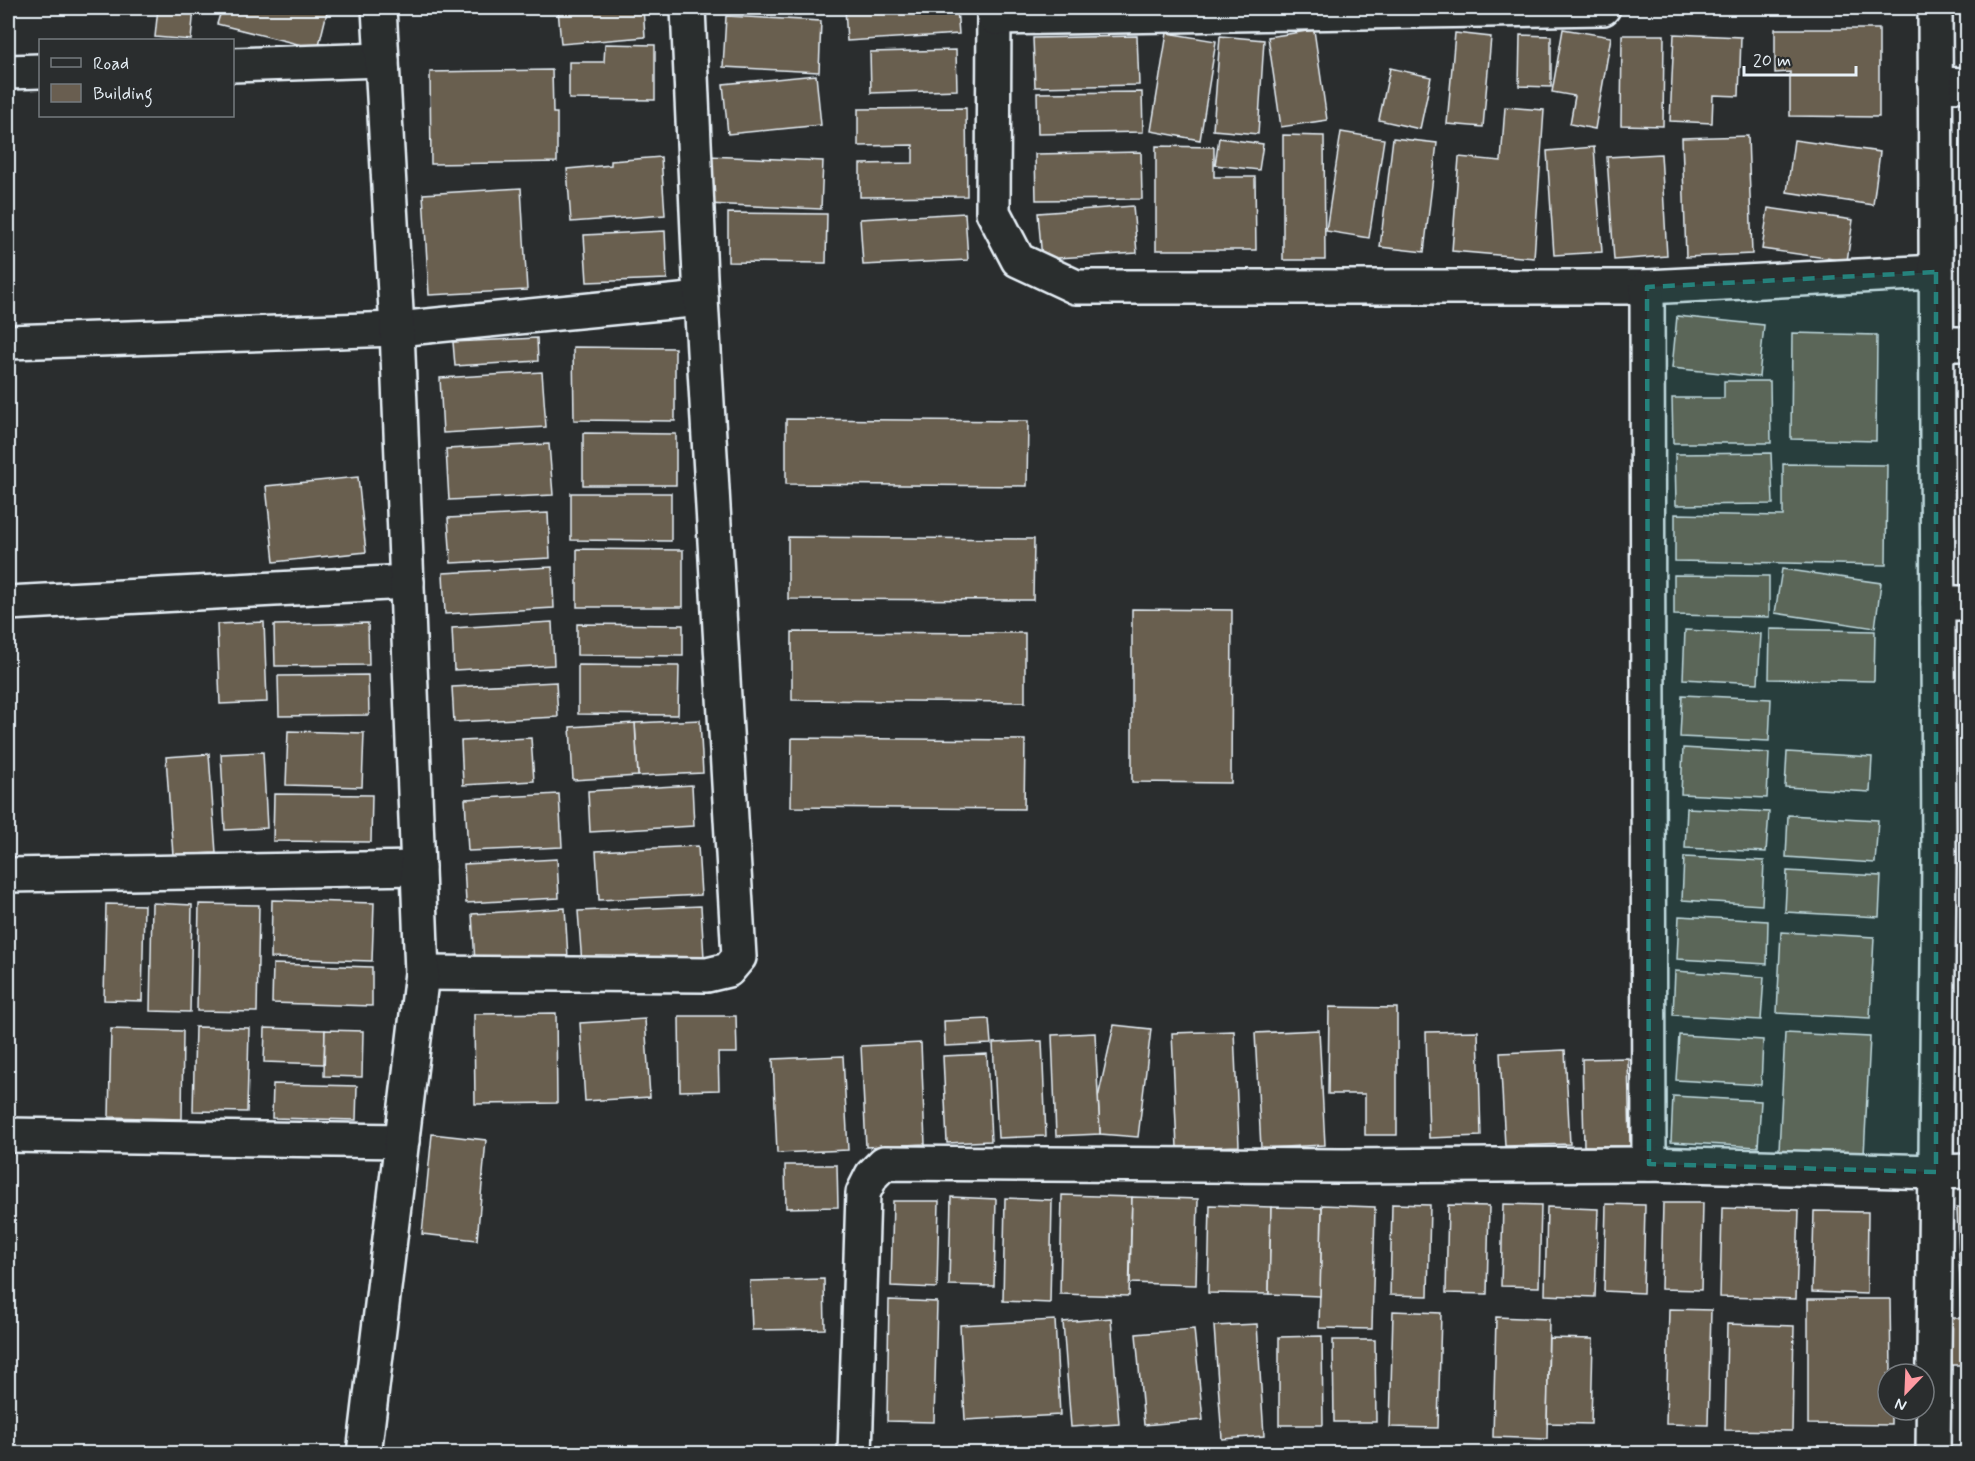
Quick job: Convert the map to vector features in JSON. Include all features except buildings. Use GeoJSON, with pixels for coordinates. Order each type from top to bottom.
{"type":"FeatureCollection","features":[{"type":"Feature","properties":{"kind":"street"},"geometry":{"type":"LineString","coordinates":[[364,1454],[422,972],[397,329],[379,8]]}},
{"type":"Feature","properties":{"kind":"street"},"geometry":{"type":"LineString","coordinates":[[422,972],[707,975],[728,970],[739,957],[701,299],[688,8]]}},
{"type":"Feature","properties":{"kind":"street"},"geometry":{"type":"LineString","coordinates":[[1603,8],[995,13],[993,212],[1018,260],[1076,287],[1647,287],[1936,272]]}},
{"type":"Feature","properties":{"kind":"street"},"geometry":{"type":"LineString","coordinates":[[1933,1454],[1952,1171],[1953,859],[1952,344],[1936,272],[1935,8]]}},
{"type":"Feature","properties":{"kind":"street"},"geometry":{"type":"LineString","coordinates":[[234,64],[382,60]]}},
{"type":"Feature","properties":{"kind":"street"},"geometry":{"type":"LineString","coordinates":[[8,72],[39,71]]}},
{"type":"Feature","properties":{"kind":"street"},"geometry":{"type":"LineString","coordinates":[[1935,84],[1968,85]]}},
{"type":"Feature","properties":{"kind":"street"},"geometry":{"type":"LineString","coordinates":[[1647,287],[1649,1164]]}},
{"type":"Feature","properties":{"kind":"street"},"geometry":{"type":"LineString","coordinates":[[8,342],[397,329],[701,299]]}},
{"type":"Feature","properties":{"kind":"street"},"geometry":{"type":"LineString","coordinates":[[8,603],[407,582]]}},
{"type":"Feature","properties":{"kind":"street"},"geometry":{"type":"LineString","coordinates":[[8,875],[418,868]]}},
{"type":"Feature","properties":{"kind":"street"},"geometry":{"type":"LineString","coordinates":[[8,1135],[402,1141]]}},
{"type":"Feature","properties":{"kind":"street"},"geometry":{"type":"LineString","coordinates":[[855,1454],[863,1193],[872,1175],[884,1163],[1343,1167],[1649,1164],[1952,1171]]}},
{"type":"Feature","properties":{"kind":"highlighted area"},"geometry":{"type":"Polygon","coordinates":[[[1936,272],[1936,1172],[1649,1164],[1647,287],[1936,272]]]}}]}
